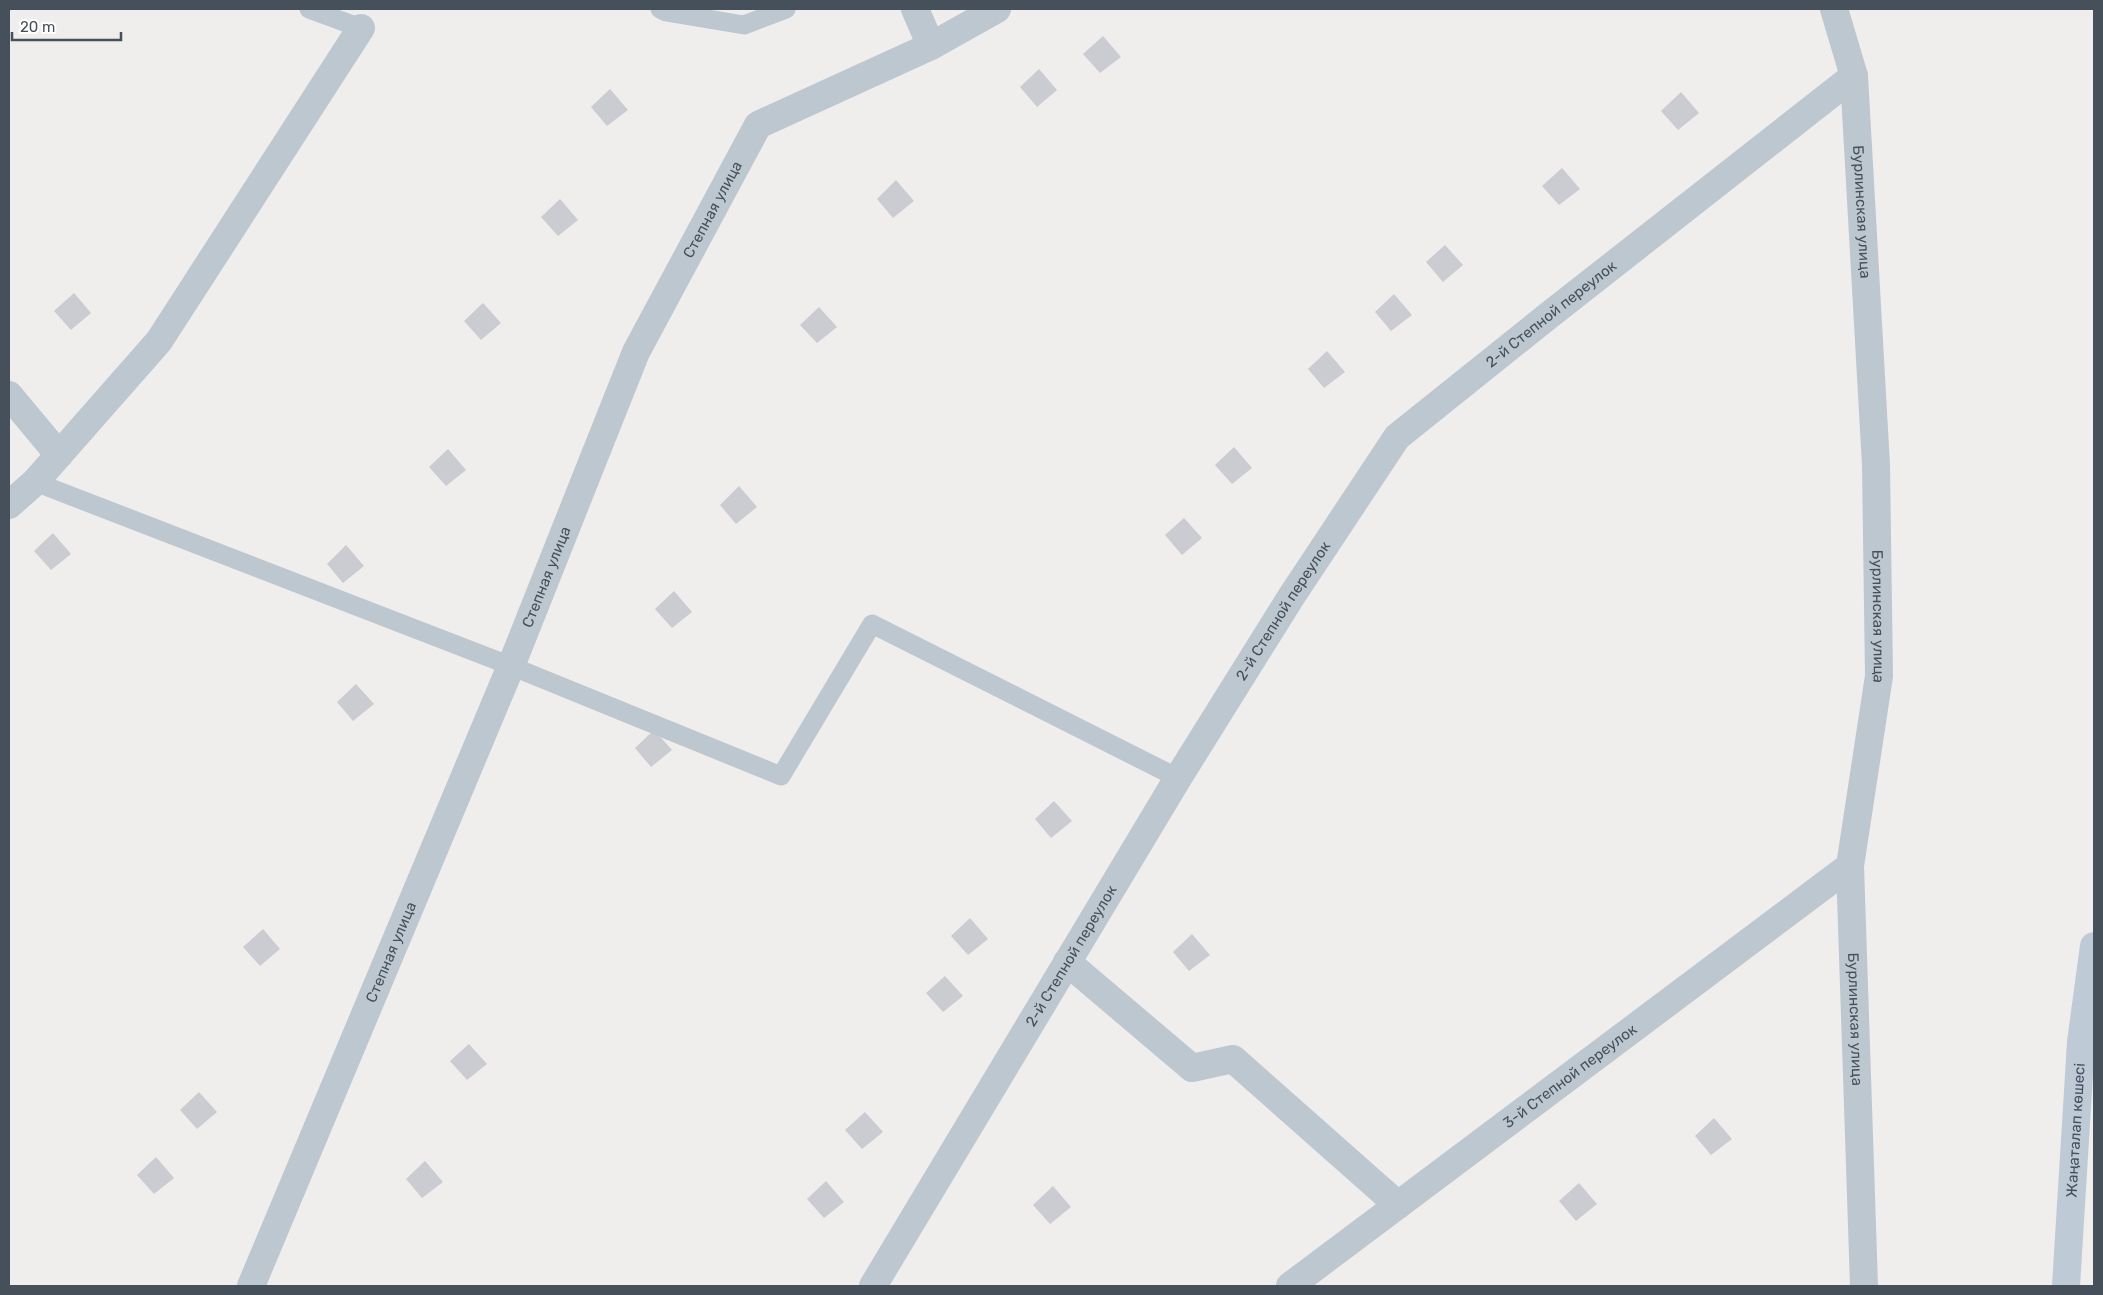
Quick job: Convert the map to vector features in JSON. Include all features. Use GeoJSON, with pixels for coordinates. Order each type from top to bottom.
{"type":"FeatureCollection","features":[{"type":"Feature","properties":{"kind":"main road","name":"Жаңаталап көшесі"},"geometry":{"type":"LineString","coordinates":[[2066,1286],[2081,1042],[2094,946]]}},
{"type":"Feature","properties":{"kind":"street"},"geometry":{"type":"LineString","coordinates":[[915,9],[930,46]]}},
{"type":"Feature","properties":{"kind":"street","name":"Степная улица"},"geometry":{"type":"LineString","coordinates":[[251,1286],[511,666],[636,352],[758,124],[930,46],[997,9]]}},
{"type":"Feature","properties":{"kind":"street","name":"Бурлинская улица"},"geometry":{"type":"LineString","coordinates":[[1834,9],[1854,76],[1876,465],[1879,676],[1850,866],[1864,1286]]}},
{"type":"Feature","properties":{"kind":"street"},"geometry":{"type":"LineString","coordinates":[[9,505],[35,482],[159,341],[361,28]]}},
{"type":"Feature","properties":{"kind":"street","name":"2-й Степной переулок"},"geometry":{"type":"LineString","coordinates":[[873,1286],[1178,778],[1292,597],[1398,437],[1548,316],[1854,76]]}},
{"type":"Feature","properties":{"kind":"street"},"geometry":{"type":"LineString","coordinates":[[9,395],[59,455]]}},
{"type":"Feature","properties":{"kind":"street","name":"3-й Степной переулок"},"geometry":{"type":"LineString","coordinates":[[1290,1286],[1850,866]]}},
{"type":"Feature","properties":{"kind":"street"},"geometry":{"type":"LineString","coordinates":[[1067,962],[1192,1068],[1232,1059],[1398,1205]]}},
{"type":"Feature","properties":{"kind":"lane"},"geometry":{"type":"LineString","coordinates":[[309,9],[361,28]]}},
{"type":"Feature","properties":{"kind":"lane"},"geometry":{"type":"LineString","coordinates":[[660,9],[666,12],[744,25],[786,9]]}},
{"type":"Feature","properties":{"kind":"lane"},"geometry":{"type":"LineString","coordinates":[[35,482],[511,666],[780,776],[872,624],[1178,778]]}},
{"type":"Feature","properties":{"kind":"building"},"geometry":{"type":"Polygon","coordinates":[[[1103,36],[1121,57],[1100,73],[1083,54],[1103,36]]]}},
{"type":"Feature","properties":{"kind":"building"},"geometry":{"type":"Polygon","coordinates":[[[1039,69],[1057,90],[1037,107],[1020,87],[1039,69]]]}},
{"type":"Feature","properties":{"kind":"building"},"geometry":{"type":"Polygon","coordinates":[[[610,89],[628,110],[607,126],[591,107],[610,89]]]}},
{"type":"Feature","properties":{"kind":"building"},"geometry":{"type":"Polygon","coordinates":[[[1681,92],[1699,113],[1678,130],[1661,111],[1681,92]]]}},
{"type":"Feature","properties":{"kind":"building"},"geometry":{"type":"Polygon","coordinates":[[[1562,168],[1580,189],[1559,205],[1542,186],[1562,168]]]}},
{"type":"Feature","properties":{"kind":"building"},"geometry":{"type":"Polygon","coordinates":[[[896,180],[914,201],[893,218],[877,199],[896,180]]]}},
{"type":"Feature","properties":{"kind":"building"},"geometry":{"type":"Polygon","coordinates":[[[560,199],[578,220],[558,236],[541,217],[560,199]]]}},
{"type":"Feature","properties":{"kind":"building"},"geometry":{"type":"Polygon","coordinates":[[[1445,245],[1463,265],[1443,282],[1426,262],[1445,245]]]}},
{"type":"Feature","properties":{"kind":"building"},"geometry":{"type":"Polygon","coordinates":[[[74,293],[91,313],[71,330],[54,311],[74,293]]]}},
{"type":"Feature","properties":{"kind":"building"},"geometry":{"type":"Polygon","coordinates":[[[1394,294],[1412,315],[1391,331],[1375,312],[1394,294]]]}},
{"type":"Feature","properties":{"kind":"building"},"geometry":{"type":"Polygon","coordinates":[[[483,303],[501,323],[481,340],[464,321],[483,303]]]}},
{"type":"Feature","properties":{"kind":"building"},"geometry":{"type":"Polygon","coordinates":[[[819,307],[837,327],[817,343],[800,325],[819,307]]]}},
{"type":"Feature","properties":{"kind":"building"},"geometry":{"type":"Polygon","coordinates":[[[1327,351],[1345,372],[1324,388],[1308,369],[1327,351]]]}},
{"type":"Feature","properties":{"kind":"building"},"geometry":{"type":"Polygon","coordinates":[[[1234,447],[1252,468],[1232,484],[1215,465],[1234,447]]]}},
{"type":"Feature","properties":{"kind":"building"},"geometry":{"type":"Polygon","coordinates":[[[448,449],[466,470],[446,486],[429,467],[448,449]]]}},
{"type":"Feature","properties":{"kind":"building"},"geometry":{"type":"Polygon","coordinates":[[[739,486],[757,507],[736,524],[720,505],[739,486]]]}},
{"type":"Feature","properties":{"kind":"building"},"geometry":{"type":"Polygon","coordinates":[[[1184,518],[1202,538],[1182,555],[1165,535],[1184,518]]]}},
{"type":"Feature","properties":{"kind":"building"},"geometry":{"type":"Polygon","coordinates":[[[53,533],[71,554],[51,570],[34,551],[53,533]]]}},
{"type":"Feature","properties":{"kind":"building"},"geometry":{"type":"Polygon","coordinates":[[[346,545],[364,566],[343,583],[327,564],[346,545]]]}},
{"type":"Feature","properties":{"kind":"building"},"geometry":{"type":"Polygon","coordinates":[[[674,591],[692,612],[672,628],[655,609],[674,591]]]}},
{"type":"Feature","properties":{"kind":"building"},"geometry":{"type":"Polygon","coordinates":[[[356,684],[374,704],[353,721],[337,702],[356,684]]]}},
{"type":"Feature","properties":{"kind":"building"},"geometry":{"type":"Polygon","coordinates":[[[654,730],[672,750],[651,767],[635,748],[654,730]]]}},
{"type":"Feature","properties":{"kind":"building"},"geometry":{"type":"Polygon","coordinates":[[[1054,801],[1072,821],[1051,838],[1035,819],[1054,801]]]}},
{"type":"Feature","properties":{"kind":"building"},"geometry":{"type":"Polygon","coordinates":[[[970,918],[988,939],[968,955],[951,936],[970,918]]]}},
{"type":"Feature","properties":{"kind":"building"},"geometry":{"type":"Polygon","coordinates":[[[263,929],[280,949],[260,966],[243,947],[263,929]]]}},
{"type":"Feature","properties":{"kind":"building"},"geometry":{"type":"Polygon","coordinates":[[[1192,934],[1210,955],[1189,971],[1173,952],[1192,934]]]}},
{"type":"Feature","properties":{"kind":"building"},"geometry":{"type":"Polygon","coordinates":[[[945,976],[963,996],[943,1012],[926,993],[945,976]]]}},
{"type":"Feature","properties":{"kind":"building"},"geometry":{"type":"Polygon","coordinates":[[[469,1044],[487,1064],[467,1080],[450,1061],[469,1044]]]}},
{"type":"Feature","properties":{"kind":"building"},"geometry":{"type":"Polygon","coordinates":[[[199,1092],[217,1112],[197,1129],[180,1110],[199,1092]]]}},
{"type":"Feature","properties":{"kind":"building"},"geometry":{"type":"Polygon","coordinates":[[[865,1112],[883,1132],[862,1149],[845,1130],[865,1112]]]}},
{"type":"Feature","properties":{"kind":"building"},"geometry":{"type":"Polygon","coordinates":[[[1714,1118],[1732,1139],[1711,1155],[1695,1136],[1714,1118]]]}},
{"type":"Feature","properties":{"kind":"building"},"geometry":{"type":"Polygon","coordinates":[[[156,1157],[174,1178],[154,1194],[137,1175],[156,1157]]]}},
{"type":"Feature","properties":{"kind":"building"},"geometry":{"type":"Polygon","coordinates":[[[425,1161],[443,1182],[422,1198],[406,1179],[425,1161]]]}},
{"type":"Feature","properties":{"kind":"building"},"geometry":{"type":"Polygon","coordinates":[[[826,1181],[844,1202],[824,1218],[807,1199],[826,1181]]]}},
{"type":"Feature","properties":{"kind":"building"},"geometry":{"type":"Polygon","coordinates":[[[1579,1183],[1597,1204],[1576,1221],[1559,1201],[1579,1183]]]}},
{"type":"Feature","properties":{"kind":"building"},"geometry":{"type":"Polygon","coordinates":[[[1053,1186],[1071,1207],[1050,1224],[1033,1205],[1053,1186]]]}}]}
